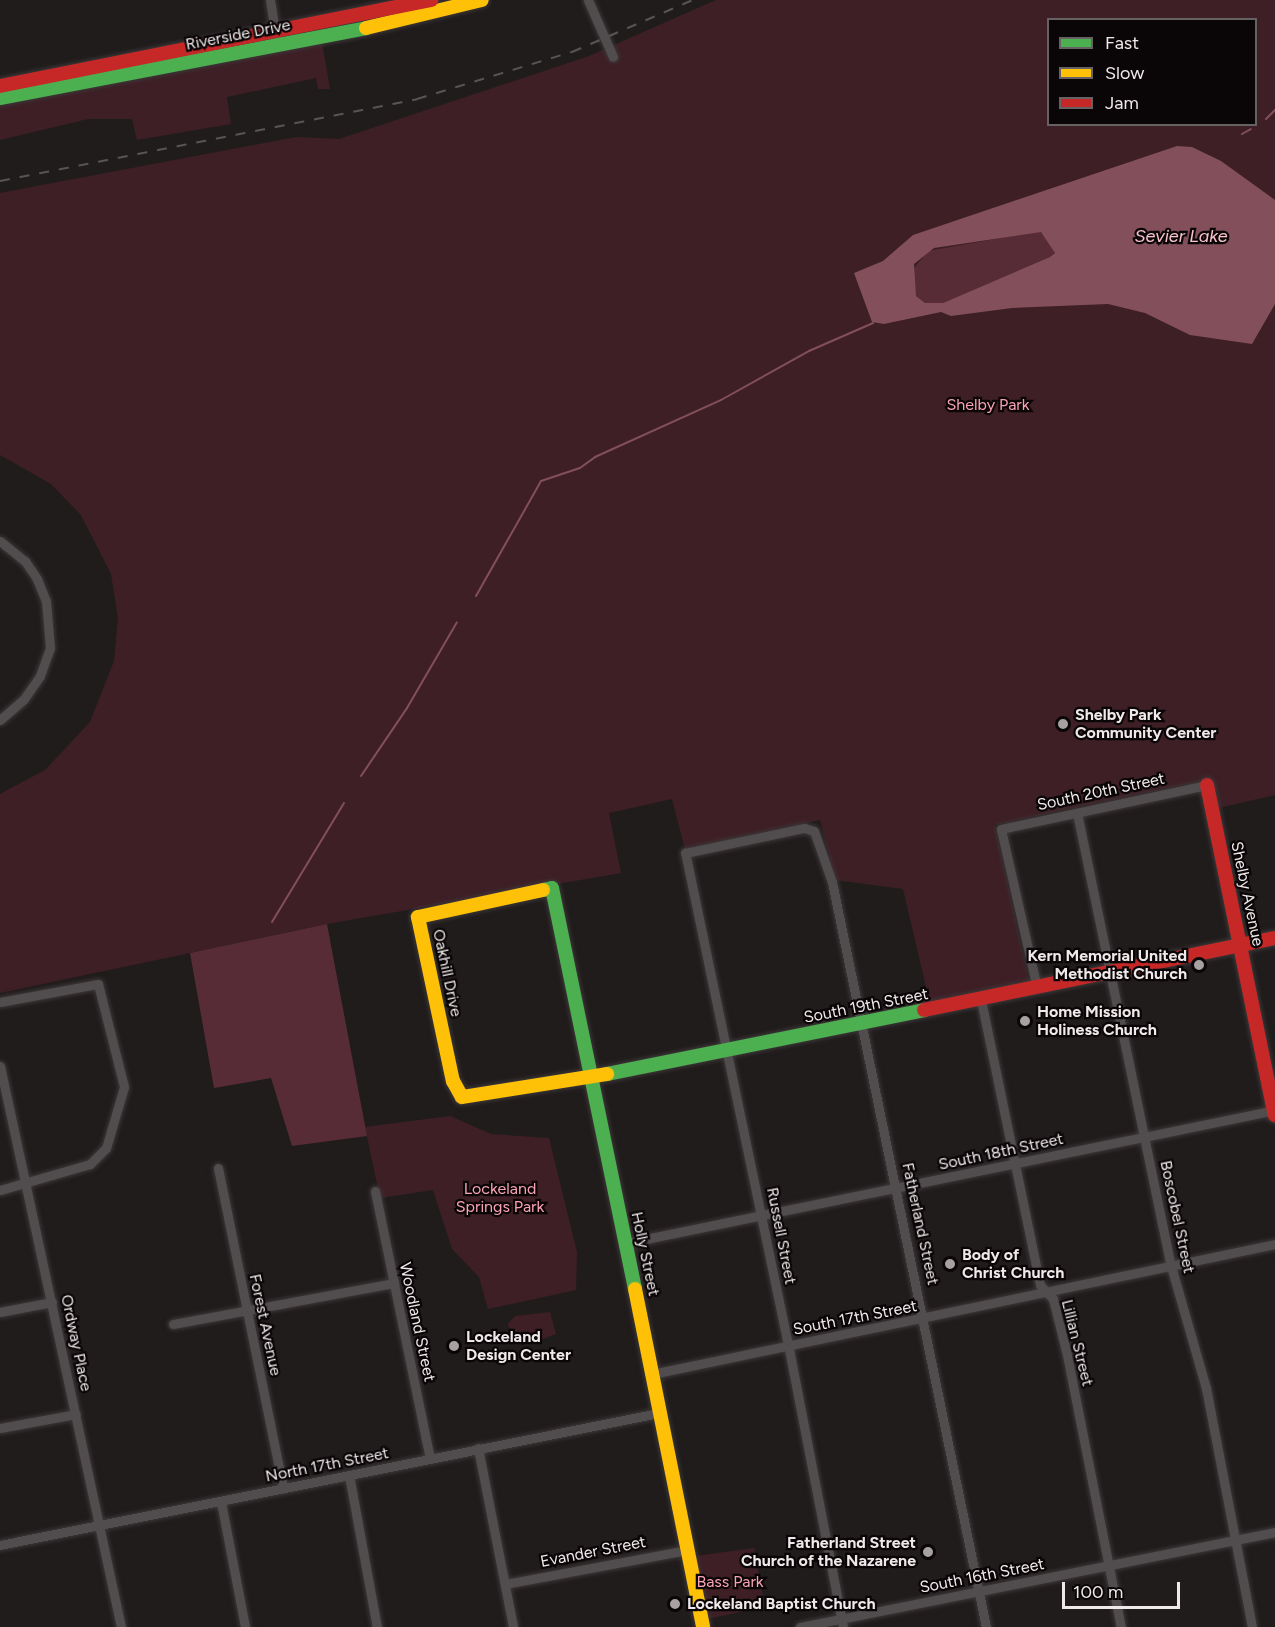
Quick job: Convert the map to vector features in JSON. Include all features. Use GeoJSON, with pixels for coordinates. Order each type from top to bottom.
{"type":"FeatureCollection","features":[{"type":"Feature","properties":{"kind":"street"},"geometry":{"type":"LineString","coordinates":[[270,0],[276,37]]}},
{"type":"Feature","properties":{"kind":"street","name":"Riverside Drive"},"geometry":{"type":"LineString","coordinates":[[0,98],[276,37],[407,2],[432,0]]}},
{"type":"Feature","properties":{"kind":"street","name":"Riverside Drive"},"geometry":{"type":"LineString","coordinates":[[0,86],[276,37],[411,19],[482,0]]}},
{"type":"Feature","properties":{"kind":"street"},"geometry":{"type":"LineString","coordinates":[[588,0],[614,57]]}},
{"type":"Feature","properties":{"kind":"street"},"geometry":{"type":"LineString","coordinates":[[407,2],[411,19]]}},
{"type":"Feature","properties":{"kind":"street"},"geometry":{"type":"LineString","coordinates":[[0,540],[25,561],[37,579],[46,602],[50,637],[40,676],[24,699],[0,720]]}},
{"type":"Feature","properties":{"kind":"street","name":"South 20th Street"},"geometry":{"type":"LineString","coordinates":[[1037,988],[1001,829],[1207,785]]}},
{"type":"Feature","properties":{"kind":"street","name":"Shelby Avenue"},"geometry":{"type":"LineString","coordinates":[[1207,785],[1275,1112]]}},
{"type":"Feature","properties":{"kind":"street","name":"Boscobel Street"},"geometry":{"type":"LineString","coordinates":[[1077,813],[1171,1266],[1206,1388],[1252,1627]]}},
{"type":"Feature","properties":{"kind":"street","name":"Russell Street"},"geometry":{"type":"LineString","coordinates":[[814,831],[802,828],[685,853],[789,1347],[842,1623]]}},
{"type":"Feature","properties":{"kind":"street","name":"Fatherland Street"},"geometry":{"type":"LineString","coordinates":[[814,831],[832,882],[925,1320],[986,1627]]}},
{"type":"Feature","properties":{"kind":"street","name":"Holly Street"},"geometry":{"type":"LineString","coordinates":[[552,888],[703,1627]]}},
{"type":"Feature","properties":{"kind":"street","name":"Oakhill Drive"},"geometry":{"type":"LineString","coordinates":[[462,1097],[453,1081],[418,917],[552,888]]}},
{"type":"Feature","properties":{"kind":"street","name":"South 19th Street"},"geometry":{"type":"LineString","coordinates":[[462,1097],[727,1051],[1275,938]]}},
{"type":"Feature","properties":{"kind":"street"},"geometry":{"type":"LineString","coordinates":[[0,1002],[98,984],[124,1087],[105,1148],[90,1164],[27,1185],[0,1190]]}},
{"type":"Feature","properties":{"kind":"street","name":"Lillian Street"},"geometry":{"type":"LineString","coordinates":[[981,1000],[1040,1286],[1053,1299],[1066,1355],[1121,1627]]}},
{"type":"Feature","properties":{"kind":"street","name":"Ordway Place"},"geometry":{"type":"LineString","coordinates":[[0,1070],[27,1185],[121,1627]]}},
{"type":"Feature","properties":{"kind":"street","name":"South 18th Street"},"geometry":{"type":"LineString","coordinates":[[626,1243],[1275,1112]]}},
{"type":"Feature","properties":{"kind":"street","name":"Forest Avenue"},"geometry":{"type":"LineString","coordinates":[[218,1168],[283,1488]]}},
{"type":"Feature","properties":{"kind":"street","name":"Woodland Street"},"geometry":{"type":"LineString","coordinates":[[375,1191],[430,1458]]}},
{"type":"Feature","properties":{"kind":"street","name":"South 17th Street"},"geometry":{"type":"LineString","coordinates":[[652,1374],[925,1320],[1275,1244]]}},
{"type":"Feature","properties":{"kind":"street"},"geometry":{"type":"LineString","coordinates":[[173,1324],[394,1283]]}},
{"type":"Feature","properties":{"kind":"street"},"geometry":{"type":"LineString","coordinates":[[0,1312],[52,1302]]}},
{"type":"Feature","properties":{"kind":"street","name":"North 17th Street"},"geometry":{"type":"LineString","coordinates":[[0,1545],[659,1413]]}},
{"type":"Feature","properties":{"kind":"street"},"geometry":{"type":"LineString","coordinates":[[0,1428],[76,1414]]}},
{"type":"Feature","properties":{"kind":"street"},"geometry":{"type":"LineString","coordinates":[[478,1448],[513,1627]]}},
{"type":"Feature","properties":{"kind":"street"},"geometry":{"type":"LineString","coordinates":[[349,1475],[376,1627]]}},
{"type":"Feature","properties":{"kind":"street"},"geometry":{"type":"LineString","coordinates":[[220,1502],[245,1627]]}},
{"type":"Feature","properties":{"kind":"street","name":"South 16th Street"},"geometry":{"type":"LineString","coordinates":[[800,1627],[842,1623],[979,1591],[1109,1568],[1275,1532]]}},
{"type":"Feature","properties":{"kind":"street","name":"Evander Street"},"geometry":{"type":"LineString","coordinates":[[505,1584],[686,1550]]}},
{"type":"Feature","properties":{"kind":"green space","name":"Shelby Park"},"geometry":{"type":"Polygon","coordinates":[[[716,0],[1275,0],[1275,795],[1218,808],[1212,779],[995,825],[1029,982],[930,1004],[903,889],[835,880],[820,820],[685,849],[672,799],[609,813],[621,873],[327,924],[0,993],[0,794],[45,770],[90,722],[114,661],[118,618],[111,574],[81,515],[51,484],[0,455],[0,193],[296,137],[339,139],[589,56],[716,0]]]}},
{"type":"Feature","properties":{"kind":"green space"},"geometry":{"type":"Polygon","coordinates":[[[322,42],[330,89],[318,89],[316,78],[227,97],[231,124],[137,140],[132,119],[88,119],[0,140],[0,103],[322,42]]]}},
{"type":"Feature","properties":{"kind":"green space","name":"Lockeland Springs Park"},"geometry":{"type":"Polygon","coordinates":[[[450,1116],[491,1134],[549,1138],[577,1252],[576,1290],[488,1309],[479,1277],[452,1249],[433,1190],[380,1198],[365,1127],[450,1116]]]}},
{"type":"Feature","properties":{"kind":"green space"},"geometry":{"type":"Polygon","coordinates":[[[550,1312],[556,1334],[527,1345],[512,1340],[508,1324],[515,1316],[550,1312]]]}},
{"type":"Feature","properties":{"kind":"green space","name":"Bass Park"},"geometry":{"type":"Polygon","coordinates":[[[754,1548],[765,1607],[707,1619],[695,1556],[754,1548]]]}},
{"type":"Feature","properties":{"kind":"shaded area"},"geometry":{"type":"Polygon","coordinates":[[[1041,232],[1053,247],[1055,253],[1050,257],[943,303],[925,303],[916,296],[912,271],[928,251],[1041,232]]]}},
{"type":"Feature","properties":{"kind":"shaded area"},"geometry":{"type":"Polygon","coordinates":[[[327,924],[367,1136],[292,1146],[271,1078],[214,1088],[190,953],[327,924]]]}},
{"type":"Feature","properties":{"kind":"water","name":"Sevier Lake"},"geometry":{"type":"Polygon","coordinates":[[[1177,146],[1192,147],[1221,161],[1275,200],[1275,304],[1252,344],[1190,335],[1145,313],[1108,304],[1012,308],[951,316],[941,312],[884,324],[872,322],[854,273],[883,261],[913,235],[1177,146]],[[1041,232],[934,248],[914,264],[916,296],[925,303],[943,303],[1055,253],[1041,232]]]}},
{"type":"Feature","properties":{"kind":"waterway"},"geometry":{"type":"LineString","coordinates":[[1266,119],[1275,110]]}},
{"type":"Feature","properties":{"kind":"waterway"},"geometry":{"type":"LineString","coordinates":[[1242,134],[1251,129]]}},
{"type":"Feature","properties":{"kind":"waterway"},"geometry":{"type":"LineString","coordinates":[[476,596],[541,481],[580,468],[595,457],[721,400],[809,351],[873,323]]}},
{"type":"Feature","properties":{"kind":"waterway"},"geometry":{"type":"LineString","coordinates":[[361,776],[407,708],[457,622]]}},
{"type":"Feature","properties":{"kind":"waterway"},"geometry":{"type":"LineString","coordinates":[[272,922],[344,803]]}},
{"type":"Feature","properties":{"kind":"railway"},"geometry":{"type":"LineString","coordinates":[[0,181],[417,99],[572,52],[693,0]]}},
{"type":"Feature","properties":{"kind":"traffic: fast"},"geometry":{"type":"LineString","coordinates":[[0,98],[366,28]]}},
{"type":"Feature","properties":{"kind":"traffic: fast"},"geometry":{"type":"LineString","coordinates":[[543,890],[552,888],[635,1289]]}},
{"type":"Feature","properties":{"kind":"traffic: fast"},"geometry":{"type":"LineString","coordinates":[[607,1074],[924,1010]]}},
{"type":"Feature","properties":{"kind":"traffic: slow"},"geometry":{"type":"LineString","coordinates":[[366,28],[482,0]]}},
{"type":"Feature","properties":{"kind":"traffic: slow"},"geometry":{"type":"LineString","coordinates":[[543,890],[418,917],[453,1081],[462,1097],[607,1074]]}},
{"type":"Feature","properties":{"kind":"traffic: slow"},"geometry":{"type":"LineString","coordinates":[[635,1289],[703,1627]]}},
{"type":"Feature","properties":{"kind":"traffic: jam"},"geometry":{"type":"LineString","coordinates":[[0,86],[432,0]]}},
{"type":"Feature","properties":{"kind":"traffic: jam"},"geometry":{"type":"LineString","coordinates":[[1207,785],[1275,1115]]}},
{"type":"Feature","properties":{"kind":"traffic: jam"},"geometry":{"type":"LineString","coordinates":[[924,1010],[1275,938]]}},
{"type":"Feature","properties":{"kind":"place","name":"Shelby Park Community Center"},"geometry":{"type":"Point","coordinates":[1063,724]}},
{"type":"Feature","properties":{"kind":"place","name":"Kern Memorial United Methodist Church"},"geometry":{"type":"Point","coordinates":[1199,965]}},
{"type":"Feature","properties":{"kind":"place","name":"Home Mission Holiness Church"},"geometry":{"type":"Point","coordinates":[1025,1021]}},
{"type":"Feature","properties":{"kind":"place","name":"Body of Christ Church"},"geometry":{"type":"Point","coordinates":[950,1264]}},
{"type":"Feature","properties":{"kind":"place","name":"Lockeland Design Center"},"geometry":{"type":"Point","coordinates":[454,1346]}},
{"type":"Feature","properties":{"kind":"place","name":"Fatherland Street Church of the Nazarene"},"geometry":{"type":"Point","coordinates":[928,1552]}},
{"type":"Feature","properties":{"kind":"place","name":"Lockeland Baptist Church"},"geometry":{"type":"Point","coordinates":[675,1604]}}]}
